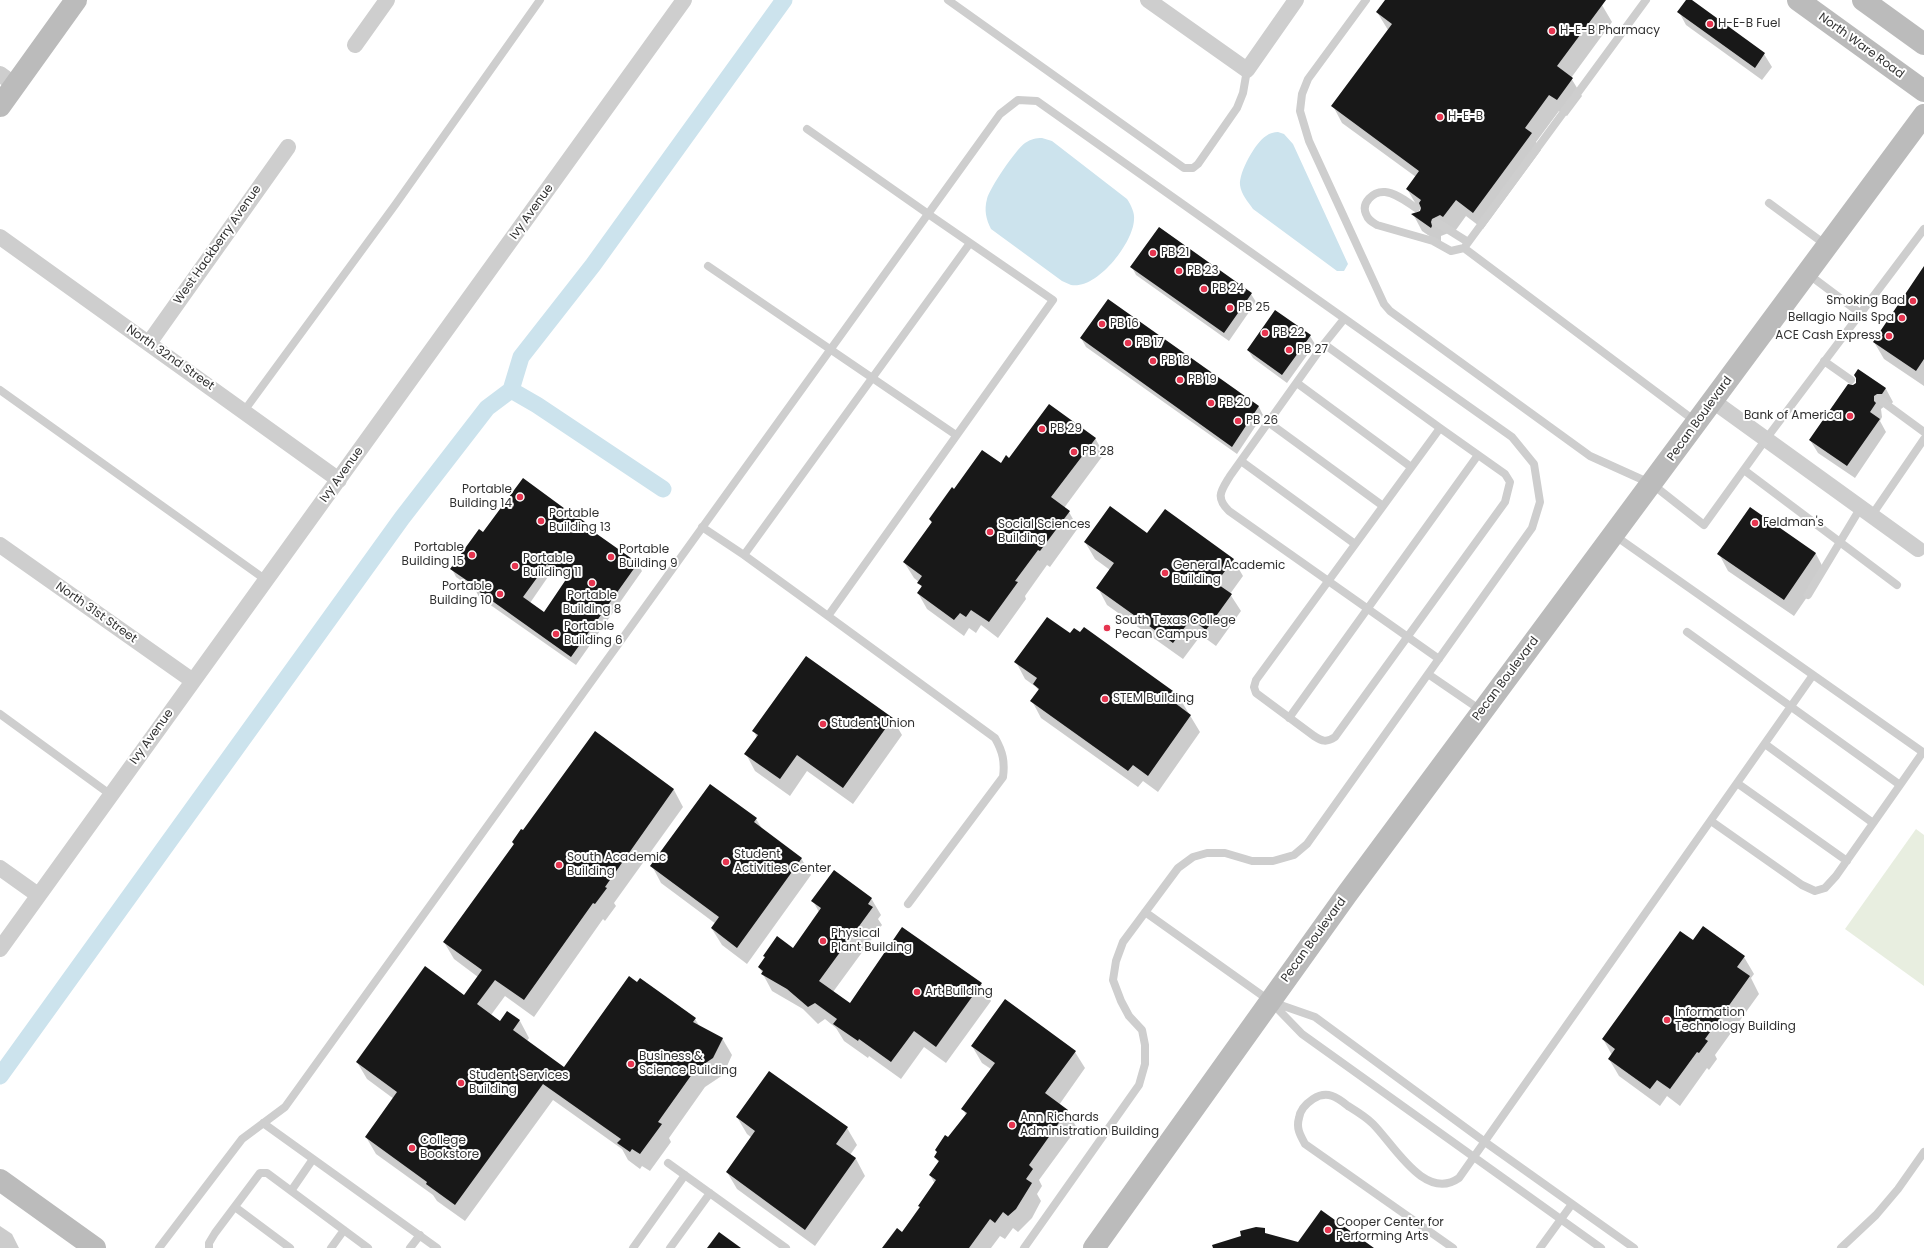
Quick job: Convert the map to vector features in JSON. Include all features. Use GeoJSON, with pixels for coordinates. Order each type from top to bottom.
{"type":"FeatureCollection","features":[{"type":"Feature","properties":{"kind":"main road"},"geometry":{"type":"LineString","coordinates":[[0,106],[8,80],[76,0]]}},
{"type":"Feature","properties":{"kind":"main road","name":"North Ware Road"},"geometry":{"type":"LineString","coordinates":[[1798,0],[1924,91]]}},
{"type":"Feature","properties":{"kind":"main road"},"geometry":{"type":"LineString","coordinates":[[1863,0],[1924,44]]}},
{"type":"Feature","properties":{"kind":"main road","name":"Pecan Boulevard"},"geometry":{"type":"LineString","coordinates":[[1094,1248],[1270,1001],[1482,711],[1614,536],[1924,115]]}},
{"type":"Feature","properties":{"kind":"main road"},"geometry":{"type":"LineString","coordinates":[[0,1180],[95,1248]]}},
{"type":"Feature","properties":{"kind":"street"},"geometry":{"type":"LineString","coordinates":[[355,45],[387,0]]}},
{"type":"Feature","properties":{"kind":"street","name":"Ivy Avenue"},"geometry":{"type":"LineString","coordinates":[[0,949],[684,0]]}},
{"type":"Feature","properties":{"kind":"street"},"geometry":{"type":"LineString","coordinates":[[1148,0],[1247,70],[1296,0]]}},
{"type":"Feature","properties":{"kind":"street","name":"West Hackberry Avenue"},"geometry":{"type":"LineString","coordinates":[[149,343],[288,147]]}},
{"type":"Feature","properties":{"kind":"street","name":"North 32nd Street"},"geometry":{"type":"LineString","coordinates":[[0,237],[339,480]]}},
{"type":"Feature","properties":{"kind":"street"},"geometry":{"type":"LineString","coordinates":[[1713,401],[1918,549]]}},
{"type":"Feature","properties":{"kind":"street","name":"North 31st Street"},"geometry":{"type":"LineString","coordinates":[[0,545],[192,681]]}},
{"type":"Feature","properties":{"kind":"street"},"geometry":{"type":"LineString","coordinates":[[0,868],[38,895]]}},
{"type":"Feature","properties":{"kind":"lane"},"geometry":{"type":"LineString","coordinates":[[244,411],[395,204],[540,0]]}},
{"type":"Feature","properties":{"kind":"lane"},"geometry":{"type":"LineString","coordinates":[[948,0],[1184,168],[1193,168],[1198,164],[1237,108],[1244,93],[1247,70]]}},
{"type":"Feature","properties":{"kind":"lane"},"geometry":{"type":"LineString","coordinates":[[1366,0],[1308,79],[1302,94],[1300,111],[1309,140],[1384,304],[1390,311],[1590,456],[1652,484],[1704,525],[1766,439],[1924,229]]}},
{"type":"Feature","properties":{"kind":"lane"},"geometry":{"type":"LineString","coordinates":[[1416,208],[1392,193],[1384,191],[1376,193],[1369,198],[1365,207],[1369,220],[1385,228],[1427,239],[1451,251],[1466,245],[1646,0]]}},
{"type":"Feature","properties":{"kind":"lane"},"geometry":{"type":"LineString","coordinates":[[159,1248],[242,1139],[285,1107],[1000,114],[1018,100],[1037,101],[1512,437],[1534,464],[1540,502],[1532,528],[1307,844],[1294,855],[1273,861],[1252,861],[1225,853],[1207,853],[1193,857],[1178,868],[1123,942],[1116,961],[1113,980],[1121,1001],[1129,1016],[1142,1030],[1145,1045],[1146,1064],[1139,1085],[1024,1248]]}},
{"type":"Feature","properties":{"kind":"lane"},"geometry":{"type":"LineString","coordinates":[[807,129],[1053,300],[828,616]]}},
{"type":"Feature","properties":{"kind":"lane"},"geometry":{"type":"LineString","coordinates":[[1769,203],[1827,246]]}},
{"type":"Feature","properties":{"kind":"lane"},"geometry":{"type":"LineString","coordinates":[[1436,222],[1697,422]]}},
{"type":"Feature","properties":{"kind":"lane"},"geometry":{"type":"LineString","coordinates":[[744,555],[970,243]]}},
{"type":"Feature","properties":{"kind":"lane"},"geometry":{"type":"LineString","coordinates":[[708,266],[956,435]]}},
{"type":"Feature","properties":{"kind":"lane"},"geometry":{"type":"LineString","coordinates":[[1807,273],[1860,313]]}},
{"type":"Feature","properties":{"kind":"lane"},"geometry":{"type":"LineString","coordinates":[[1344,319],[1324,344],[1241,461],[1223,488],[1220,495],[1221,503],[1229,511],[1438,659]]}},
{"type":"Feature","properties":{"kind":"lane"},"geometry":{"type":"LineString","coordinates":[[1324,344],[1504,474],[1510,482],[1509,492],[1505,502],[1408,638],[1335,737],[1329,741],[1322,741],[1256,693],[1254,688],[1256,680],[1440,428]]}},
{"type":"Feature","properties":{"kind":"lane"},"geometry":{"type":"LineString","coordinates":[[1824,361],[1851,380]]}},
{"type":"Feature","properties":{"kind":"lane"},"geometry":{"type":"LineString","coordinates":[[1297,383],[1411,467]]}},
{"type":"Feature","properties":{"kind":"lane"},"geometry":{"type":"LineString","coordinates":[[0,390],[266,580]]}},
{"type":"Feature","properties":{"kind":"lane"},"geometry":{"type":"LineString","coordinates":[[1879,399],[1924,432]]}},
{"type":"Feature","properties":{"kind":"lane"},"geometry":{"type":"LineString","coordinates":[[1268,422],[1383,506]]}},
{"type":"Feature","properties":{"kind":"lane"},"geometry":{"type":"LineString","coordinates":[[1808,595],[1839,542],[1924,439]]}},
{"type":"Feature","properties":{"kind":"lane"},"geometry":{"type":"LineString","coordinates":[[1289,718],[1478,455]]}},
{"type":"Feature","properties":{"kind":"lane"},"geometry":{"type":"LineString","coordinates":[[1241,461],[1355,544]]}},
{"type":"Feature","properties":{"kind":"lane"},"geometry":{"type":"LineString","coordinates":[[1744,470],[1897,585]]}},
{"type":"Feature","properties":{"kind":"lane"},"geometry":{"type":"LineString","coordinates":[[702,527],[744,555],[995,738],[1002,750],[1004,764],[1003,777],[908,904]]}},
{"type":"Feature","properties":{"kind":"lane"},"geometry":{"type":"LineString","coordinates":[[1614,536],[1923,753],[1847,861],[1825,888],[1815,891],[1802,885],[1710,821]]}},
{"type":"Feature","properties":{"kind":"lane"},"geometry":{"type":"LineString","coordinates":[[1687,632],[1900,785]]}},
{"type":"Feature","properties":{"kind":"lane"},"geometry":{"type":"LineString","coordinates":[[1428,674],[1482,711]]}},
{"type":"Feature","properties":{"kind":"lane"},"geometry":{"type":"LineString","coordinates":[[1453,1248],[1305,1144],[1299,1134],[1297,1124],[1299,1115],[1307,1103],[1316,1097],[1326,1094],[1336,1097],[1372,1122],[1416,1173],[1426,1180],[1438,1184],[1451,1184],[1459,1178],[1813,676]]}},
{"type":"Feature","properties":{"kind":"lane"},"geometry":{"type":"LineString","coordinates":[[0,714],[111,795]]}},
{"type":"Feature","properties":{"kind":"lane"},"geometry":{"type":"LineString","coordinates":[[1765,744],[1873,823]]}},
{"type":"Feature","properties":{"kind":"lane"},"geometry":{"type":"LineString","coordinates":[[1737,783],[1847,861]]}},
{"type":"Feature","properties":{"kind":"lane"},"geometry":{"type":"LineString","coordinates":[[1146,912],[1270,1001],[1302,1034],[1601,1248]]}},
{"type":"Feature","properties":{"kind":"lane"},"geometry":{"type":"LineString","coordinates":[[1270,1001],[1316,1017],[1485,1142],[1634,1248]]}},
{"type":"Feature","properties":{"kind":"lane"},"geometry":{"type":"LineString","coordinates":[[263,1123],[437,1248]]}},
{"type":"Feature","properties":{"kind":"lane"},"geometry":{"type":"LineString","coordinates":[[1841,1248],[1876,1216],[1898,1189],[1924,1152]]}},
{"type":"Feature","properties":{"kind":"lane"},"geometry":{"type":"LineString","coordinates":[[291,1191],[313,1159]]}},
{"type":"Feature","properties":{"kind":"lane"},"geometry":{"type":"LineString","coordinates":[[668,1163],[786,1248]]}},
{"type":"Feature","properties":{"kind":"lane"},"geometry":{"type":"LineString","coordinates":[[209,1248],[209,1243],[215,1233],[260,1173],[267,1173],[368,1248]]}},
{"type":"Feature","properties":{"kind":"lane"},"geometry":{"type":"LineString","coordinates":[[633,1248],[685,1175]]}},
{"type":"Feature","properties":{"kind":"lane"},"geometry":{"type":"LineString","coordinates":[[670,1248],[710,1193]]}},
{"type":"Feature","properties":{"kind":"lane"},"geometry":{"type":"LineString","coordinates":[[1540,1248],[1572,1204]]}},
{"type":"Feature","properties":{"kind":"lane"},"geometry":{"type":"LineString","coordinates":[[235,1207],[290,1248]]}},
{"type":"Feature","properties":{"kind":"lane"},"geometry":{"type":"LineString","coordinates":[[331,1248],[344,1230]]}},
{"type":"Feature","properties":{"kind":"lane"},"geometry":{"type":"LineString","coordinates":[[410,1248],[420,1235]]}},
{"type":"Feature","properties":{"kind":"shaded area"},"geometry":{"type":"Polygon","coordinates":[[[1916,829],[1924,835],[1924,986],[1845,929],[1916,829]]]}},
{"type":"Feature","properties":{"kind":"water"},"geometry":{"type":"Polygon","coordinates":[[[1278,132],[1284,134],[1293,144],[1348,264],[1344,271],[1337,271],[1253,209],[1243,195],[1240,179],[1248,158],[1262,140],[1269,134],[1278,132]]]}},
{"type":"Feature","properties":{"kind":"water"},"geometry":{"type":"Polygon","coordinates":[[[1042,138],[1052,141],[1127,199],[1133,212],[1134,220],[1132,230],[1120,252],[1102,273],[1081,285],[1071,285],[1062,281],[991,229],[987,218],[987,199],[1003,170],[1025,143],[1034,139],[1042,138]]]}},
{"type":"Feature","properties":{"kind":"building","name":"H-E-B"},"geometry":{"type":"Polygon","coordinates":[[[1385,0],[1606,0],[1557,66],[1573,78],[1557,100],[1549,95],[1525,128],[1532,133],[1473,213],[1456,200],[1443,217],[1440,215],[1432,219],[1431,228],[1411,214],[1420,211],[1421,208],[1419,203],[1421,200],[1406,189],[1419,171],[1331,106],[1392,24],[1376,12],[1385,0]]]}},
{"type":"Feature","properties":{"kind":"building","name":"H-E-B Fuel"},"geometry":{"type":"Polygon","coordinates":[[[1686,0],[1692,0],[1765,53],[1755,68],[1677,12],[1686,0]]]}},
{"type":"Feature","properties":{"kind":"building"},"geometry":{"type":"Polygon","coordinates":[[[1159,227],[1252,293],[1224,333],[1130,267],[1159,227]]]}},
{"type":"Feature","properties":{"kind":"building"},"geometry":{"type":"Polygon","coordinates":[[[1924,266],[1924,359],[1916,371],[1873,342],[1924,266]]]}},
{"type":"Feature","properties":{"kind":"building"},"geometry":{"type":"Polygon","coordinates":[[[1108,299],[1259,406],[1232,447],[1080,338],[1108,299]]]}},
{"type":"Feature","properties":{"kind":"building"},"geometry":{"type":"Polygon","coordinates":[[[1275,310],[1311,335],[1282,375],[1247,350],[1275,310]]]}},
{"type":"Feature","properties":{"kind":"building","name":"Bank of America"},"geometry":{"type":"Polygon","coordinates":[[[1858,369],[1886,388],[1882,394],[1877,394],[1874,396],[1874,401],[1876,403],[1870,412],[1880,419],[1847,466],[1809,440],[1848,384],[1853,385],[1856,383],[1856,378],[1854,375],[1858,369]]]}},
{"type":"Feature","properties":{"kind":"building","name":"Social Sciences Building"},"geometry":{"type":"Polygon","coordinates":[[[1049,404],[1096,438],[1051,497],[1070,511],[1015,581],[1018,582],[989,622],[971,610],[966,617],[960,613],[954,620],[917,593],[922,586],[917,583],[922,576],[903,562],[932,522],[929,519],[952,487],[954,489],[982,450],[1001,463],[1006,455],[1009,458],[1049,404]]]}},
{"type":"Feature","properties":{"kind":"building"},"geometry":{"type":"Polygon","coordinates":[[[523,478],[572,514],[573,513],[589,525],[587,527],[638,563],[571,657],[474,588],[475,586],[450,569],[479,529],[483,532],[523,478]],[[547,564],[523,597],[544,612],[567,578],[547,564]]]}},
{"type":"Feature","properties":{"kind":"building","name":"General Academic Building"},"geometry":{"type":"Polygon","coordinates":[[[1110,506],[1147,533],[1165,509],[1234,559],[1216,583],[1232,594],[1206,630],[1191,619],[1173,643],[1096,588],[1114,563],[1084,542],[1110,506]]]}},
{"type":"Feature","properties":{"kind":"building"},"geometry":{"type":"Polygon","coordinates":[[[1750,507],[1816,553],[1784,600],[1717,554],[1750,507]]]}},
{"type":"Feature","properties":{"kind":"building","name":"STEM Building"},"geometry":{"type":"Polygon","coordinates":[[[1047,617],[1070,633],[1074,628],[1080,632],[1084,627],[1180,696],[1175,703],[1191,715],[1148,776],[1133,765],[1128,771],[1030,701],[1039,689],[1033,684],[1037,678],[1014,662],[1047,617]]]}},
{"type":"Feature","properties":{"kind":"building","name":"Student Union"},"geometry":{"type":"Polygon","coordinates":[[[806,656],[893,718],[843,788],[797,755],[780,779],[744,754],[758,735],[752,731],[806,656]]]}},
{"type":"Feature","properties":{"kind":"building"},"geometry":{"type":"Polygon","coordinates":[[[595,731],[674,789],[605,887],[607,888],[595,904],[593,903],[524,1000],[495,980],[477,1004],[500,1021],[507,1011],[520,1020],[513,1030],[564,1067],[629,976],[637,982],[640,978],[696,1018],[693,1022],[723,1038],[713,1058],[695,1070],[658,1122],[662,1124],[640,1154],[632,1149],[630,1152],[617,1143],[621,1139],[543,1084],[455,1205],[426,1184],[427,1182],[365,1137],[397,1092],[356,1062],[425,966],[464,995],[482,970],[443,942],[514,844],[512,842],[521,829],[523,830],[595,731]]]}},
{"type":"Feature","properties":{"kind":"building","name":"Student Activities Center"},"geometry":{"type":"Polygon","coordinates":[[[710,784],[757,818],[754,822],[802,858],[737,948],[711,928],[719,917],[650,866],[710,784]]]}},
{"type":"Feature","properties":{"kind":"building","name":"Art Building"},"geometry":{"type":"Polygon","coordinates":[[[834,870],[872,898],[868,904],[873,907],[819,981],[850,1003],[902,927],[982,983],[936,1047],[914,1031],[891,1062],[859,1039],[858,1041],[833,1024],[837,1019],[815,1003],[808,1007],[787,989],[761,974],[763,971],[758,967],[765,957],[763,956],[777,936],[793,948],[821,908],[811,901],[834,870]]]}},
{"type":"Feature","properties":{"kind":"building","name":"Information Technology Building"},"geometry":{"type":"Polygon","coordinates":[[[1703,926],[1745,956],[1737,967],[1750,976],[1705,1039],[1708,1041],[1699,1053],[1697,1052],[1670,1089],[1657,1080],[1650,1089],[1608,1059],[1615,1049],[1602,1039],[1680,931],[1693,940],[1703,926]]]}},
{"type":"Feature","properties":{"kind":"building","name":"Ann Richards Administration Building"},"geometry":{"type":"Polygon","coordinates":[[[1005,999],[1076,1051],[1045,1093],[1068,1110],[1029,1165],[1033,1169],[1026,1179],[1032,1183],[1016,1209],[1008,1216],[1003,1212],[995,1223],[990,1219],[969,1248],[882,1248],[897,1228],[902,1232],[920,1207],[918,1206],[936,1180],[929,1175],[939,1161],[934,1157],[937,1152],[935,1150],[945,1135],[948,1137],[967,1113],[961,1109],[995,1063],[971,1046],[1005,999]]]}},
{"type":"Feature","properties":{"kind":"building"},"geometry":{"type":"Polygon","coordinates":[[[769,1071],[848,1127],[836,1144],[856,1158],[805,1230],[726,1172],[755,1131],[736,1117],[769,1071]]]}},
{"type":"Feature","properties":{"kind":"building","name":"Cooper Center for Performing Arts"},"geometry":{"type":"Polygon","coordinates":[[[1321,1210],[1374,1248],[1213,1248],[1212,1245],[1241,1236],[1240,1231],[1256,1227],[1265,1228],[1265,1233],[1298,1242],[1321,1210]]]}},
{"type":"Feature","properties":{"kind":"building"},"geometry":{"type":"Polygon","coordinates":[[[719,1232],[741,1248],[707,1248],[719,1232]]]}},
{"type":"Feature","properties":{"kind":"waterway"},"geometry":{"type":"LineString","coordinates":[[663,489],[537,405],[511,390],[521,357],[593,265],[784,0]]}},
{"type":"Feature","properties":{"kind":"waterway"},"geometry":{"type":"LineString","coordinates":[[0,1076],[402,518],[487,408],[511,390]]}},
{"type":"Feature","properties":{"kind":"place","name":"H-E-B Fuel"},"geometry":{"type":"Point","coordinates":[1710,24]}},
{"type":"Feature","properties":{"kind":"place","name":"H-E-B Pharmacy"},"geometry":{"type":"Point","coordinates":[1552,31]}},
{"type":"Feature","properties":{"kind":"place","name":"H-E-B"},"geometry":{"type":"Point","coordinates":[1440,117]}},
{"type":"Feature","properties":{"kind":"place","name":"PB 21"},"geometry":{"type":"Point","coordinates":[1153,253]}},
{"type":"Feature","properties":{"kind":"place","name":"PB 23"},"geometry":{"type":"Point","coordinates":[1179,271]}},
{"type":"Feature","properties":{"kind":"place","name":"PB 24"},"geometry":{"type":"Point","coordinates":[1204,289]}},
{"type":"Feature","properties":{"kind":"place","name":"Smoking Bad"},"geometry":{"type":"Point","coordinates":[1913,301]}},
{"type":"Feature","properties":{"kind":"place","name":"PB 25"},"geometry":{"type":"Point","coordinates":[1230,308]}},
{"type":"Feature","properties":{"kind":"place","name":"Bellagio Nails Spa"},"geometry":{"type":"Point","coordinates":[1902,318]}},
{"type":"Feature","properties":{"kind":"place","name":"PB 16"},"geometry":{"type":"Point","coordinates":[1102,324]}},
{"type":"Feature","properties":{"kind":"place","name":"PB 22"},"geometry":{"type":"Point","coordinates":[1265,333]}},
{"type":"Feature","properties":{"kind":"place","name":"ACE Cash Express"},"geometry":{"type":"Point","coordinates":[1889,336]}},
{"type":"Feature","properties":{"kind":"place","name":"PB 17"},"geometry":{"type":"Point","coordinates":[1128,343]}},
{"type":"Feature","properties":{"kind":"place","name":"PB 27"},"geometry":{"type":"Point","coordinates":[1289,350]}},
{"type":"Feature","properties":{"kind":"place","name":"PB 18"},"geometry":{"type":"Point","coordinates":[1153,361]}},
{"type":"Feature","properties":{"kind":"place","name":"PB 19"},"geometry":{"type":"Point","coordinates":[1180,380]}},
{"type":"Feature","properties":{"kind":"place","name":"PB 20"},"geometry":{"type":"Point","coordinates":[1211,403]}},
{"type":"Feature","properties":{"kind":"place","name":"Bank of America"},"geometry":{"type":"Point","coordinates":[1850,416]}},
{"type":"Feature","properties":{"kind":"place","name":"PB 26"},"geometry":{"type":"Point","coordinates":[1238,421]}},
{"type":"Feature","properties":{"kind":"place","name":"PB 29"},"geometry":{"type":"Point","coordinates":[1042,429]}},
{"type":"Feature","properties":{"kind":"place","name":"PB 28"},"geometry":{"type":"Point","coordinates":[1074,452]}},
{"type":"Feature","properties":{"kind":"place","name":"Portable Building 14"},"geometry":{"type":"Point","coordinates":[520,497]}},
{"type":"Feature","properties":{"kind":"place","name":"Portable Building 13"},"geometry":{"type":"Point","coordinates":[541,521]}},
{"type":"Feature","properties":{"kind":"place","name":"Feldman's"},"geometry":{"type":"Point","coordinates":[1755,523]}},
{"type":"Feature","properties":{"kind":"place","name":"Social Sciences Building"},"geometry":{"type":"Point","coordinates":[990,532]}},
{"type":"Feature","properties":{"kind":"place","name":"Portable Building 15"},"geometry":{"type":"Point","coordinates":[472,555]}},
{"type":"Feature","properties":{"kind":"place","name":"Portable Building 9"},"geometry":{"type":"Point","coordinates":[611,557]}},
{"type":"Feature","properties":{"kind":"place","name":"Portable Building 11"},"geometry":{"type":"Point","coordinates":[515,566]}},
{"type":"Feature","properties":{"kind":"place","name":"General Academic Building"},"geometry":{"type":"Point","coordinates":[1165,573]}},
{"type":"Feature","properties":{"kind":"place","name":"Portable Building 8"},"geometry":{"type":"Point","coordinates":[592,583]}},
{"type":"Feature","properties":{"kind":"place","name":"Portable Building 10"},"geometry":{"type":"Point","coordinates":[500,594]}},
{"type":"Feature","properties":{"kind":"place","name":"South Texas College Pecan Campus"},"geometry":{"type":"Point","coordinates":[1107,628]}},
{"type":"Feature","properties":{"kind":"place","name":"Portable Building 6"},"geometry":{"type":"Point","coordinates":[556,634]}},
{"type":"Feature","properties":{"kind":"place","name":"STEM Building"},"geometry":{"type":"Point","coordinates":[1105,699]}},
{"type":"Feature","properties":{"kind":"place","name":"Student Union"},"geometry":{"type":"Point","coordinates":[823,724]}},
{"type":"Feature","properties":{"kind":"place","name":"Student Activities Center"},"geometry":{"type":"Point","coordinates":[726,862]}},
{"type":"Feature","properties":{"kind":"place","name":"South Academic Building"},"geometry":{"type":"Point","coordinates":[559,865]}},
{"type":"Feature","properties":{"kind":"place","name":"Physical Plant Building"},"geometry":{"type":"Point","coordinates":[823,941]}},
{"type":"Feature","properties":{"kind":"place","name":"Art Building"},"geometry":{"type":"Point","coordinates":[917,992]}},
{"type":"Feature","properties":{"kind":"place","name":"Information Technology Building"},"geometry":{"type":"Point","coordinates":[1667,1020]}},
{"type":"Feature","properties":{"kind":"place","name":"Business & Science Building"},"geometry":{"type":"Point","coordinates":[631,1064]}},
{"type":"Feature","properties":{"kind":"place","name":"Student Services Building"},"geometry":{"type":"Point","coordinates":[461,1083]}},
{"type":"Feature","properties":{"kind":"place","name":"Ann Richards Administration Building"},"geometry":{"type":"Point","coordinates":[1012,1125]}},
{"type":"Feature","properties":{"kind":"place","name":"College Bookstore"},"geometry":{"type":"Point","coordinates":[412,1148]}},
{"type":"Feature","properties":{"kind":"place","name":"Cooper Center for Performing Arts"},"geometry":{"type":"Point","coordinates":[1328,1230]}}]}
